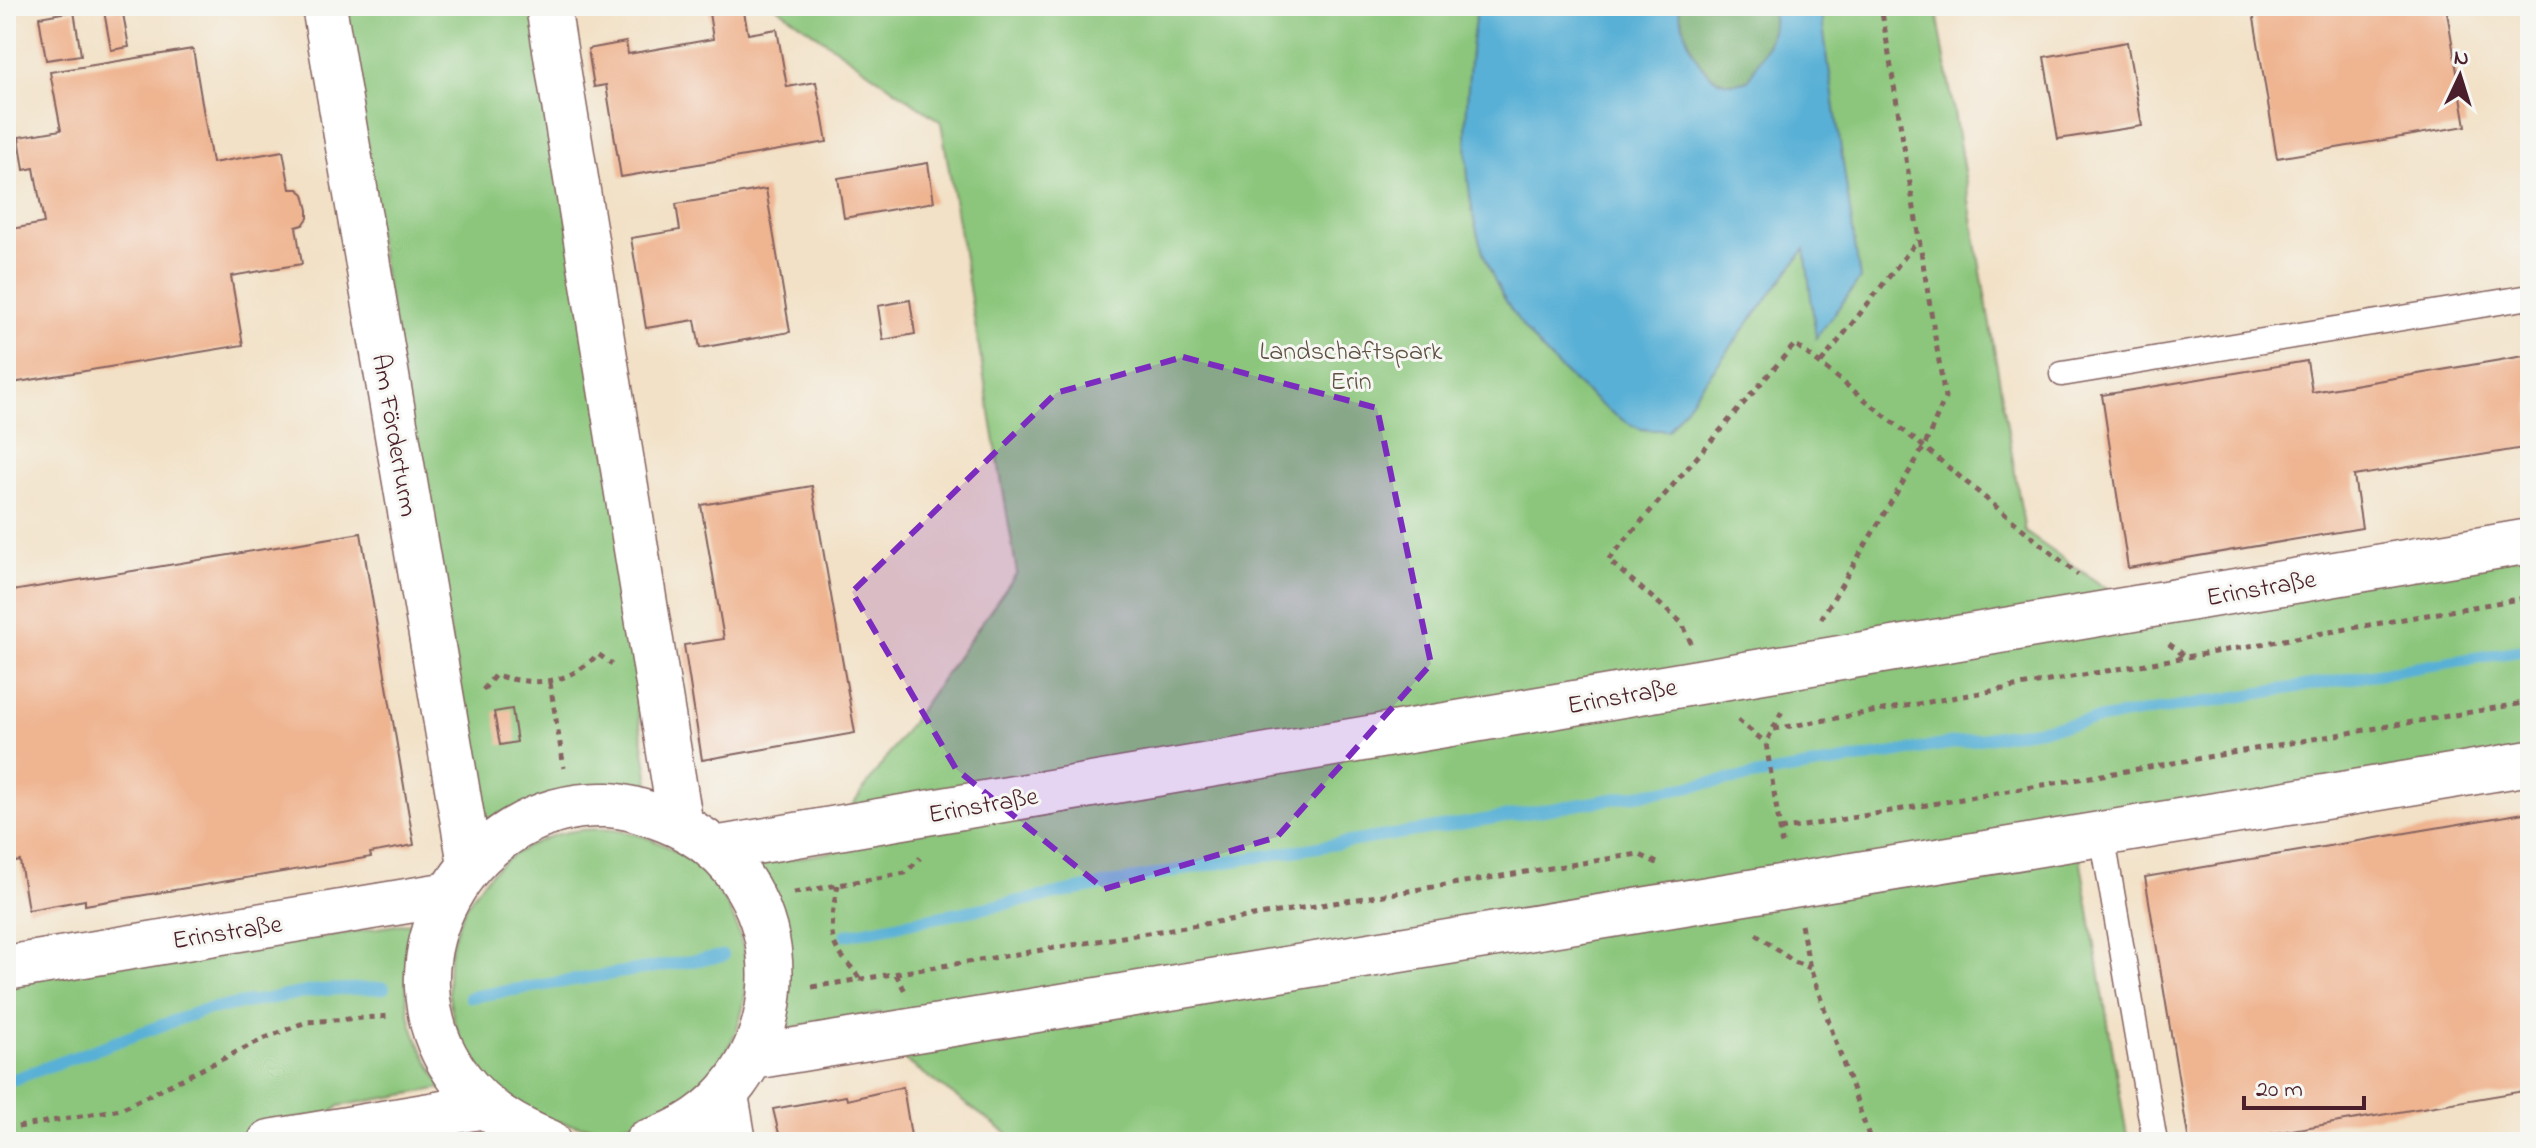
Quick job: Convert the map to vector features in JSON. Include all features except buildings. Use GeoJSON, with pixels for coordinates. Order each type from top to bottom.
{"type":"FeatureCollection","features":[{"type":"Feature","properties":{"kind":"street","name":"Am Förderturm"},"geometry":{"type":"LineString","coordinates":[[324,6],[445,722],[459,879]]}},
{"type":"Feature","properties":{"kind":"street"},"geometry":{"type":"LineString","coordinates":[[548,6],[658,683],[698,837]]}},
{"type":"Feature","properties":{"kind":"street","name":"Erinstraße"},"geometry":{"type":"LineString","coordinates":[[698,837],[956,808],[2530,541]]}},
{"type":"Feature","properties":{"kind":"street"},"geometry":{"type":"LineString","coordinates":[[753,1057],[2530,763]]}},
{"type":"Feature","properties":{"kind":"street"},"geometry":{"type":"LineString","coordinates":[[515,1129],[460,1079],[442,1047],[430,1012],[427,982],[429,951],[436,921],[459,879],[499,838],[533,819],[571,808],[608,805],[646,812],[698,837],[736,873],[754,900],[765,930],[771,962],[771,994],[765,1026],[753,1057],[726,1095],[697,1119],[664,1137],[647,1142]]}},
{"type":"Feature","properties":{"kind":"street","name":"Erinstraße"},"geometry":{"type":"LineString","coordinates":[[6,968],[459,879]]}},
{"type":"Feature","properties":{"kind":"street"},"geometry":{"type":"LineString","coordinates":[[726,1095],[734,1142]]}},
{"type":"Feature","properties":{"kind":"street"},"geometry":{"type":"LineString","coordinates":[[270,1142],[515,1129]]}},
{"type":"Feature","properties":{"kind":"lane"},"geometry":{"type":"LineString","coordinates":[[2062,374],[2530,297]]}},
{"type":"Feature","properties":{"kind":"lane"},"geometry":{"type":"LineString","coordinates":[[2102,834],[2155,1142]]}},
{"type":"Feature","properties":{"kind":"path"},"geometry":{"type":"LineString","coordinates":[[1806,664],[1820,622],[1924,447],[1945,398],[1881,6]]}},
{"type":"Feature","properties":{"kind":"path"},"geometry":{"type":"LineString","coordinates":[[1821,363],[1918,240]]}},
{"type":"Feature","properties":{"kind":"path"},"geometry":{"type":"LineString","coordinates":[[1704,681],[1682,623],[1608,560],[1795,344],[2120,611],[2188,658]]}},
{"type":"Feature","properties":{"kind":"path"},"geometry":{"type":"LineString","coordinates":[[1773,729],[2530,597]]}},
{"type":"Feature","properties":{"kind":"path"},"geometry":{"type":"LineString","coordinates":[[445,722],[463,715],[495,675],[523,683],[550,683],[581,669],[598,654],[639,684],[658,683]]}},
{"type":"Feature","properties":{"kind":"path"},"geometry":{"type":"LineString","coordinates":[[550,683],[571,808]]}},
{"type":"Feature","properties":{"kind":"path"},"geometry":{"type":"LineString","coordinates":[[1780,830],[2530,702]]}},
{"type":"Feature","properties":{"kind":"path"},"geometry":{"type":"LineString","coordinates":[[1768,753],[1782,842],[1810,968],[1871,1142]]}},
{"type":"Feature","properties":{"kind":"path"},"geometry":{"type":"LineString","coordinates":[[754,900],[905,873],[956,820],[956,808]]}},
{"type":"Feature","properties":{"kind":"path"},"geometry":{"type":"LineString","coordinates":[[1766,845],[1782,842]]}},
{"type":"Feature","properties":{"kind":"path"},"geometry":{"type":"LineString","coordinates":[[771,994],[1638,854],[1656,863],[1672,860]]}},
{"type":"Feature","properties":{"kind":"path"},"geometry":{"type":"LineString","coordinates":[[838,885],[831,919],[832,935],[837,951],[852,965],[860,980]]}},
{"type":"Feature","properties":{"kind":"path"},"geometry":{"type":"LineString","coordinates":[[6,1129],[121,1109],[263,1039],[306,1022],[430,1012]]}},
{"type":"Feature","properties":{"kind":"highlighted area"},"geometry":{"type":"Polygon","coordinates":[[[1183,357],[1377,408],[1431,664],[1277,837],[1104,889],[956,769],[852,592],[1056,393],[1183,357]]]}},
{"type":"Feature","properties":{"kind":"green space"},"geometry":{"type":"Polygon","coordinates":[[[335,6],[532,6],[645,674],[635,692],[651,795],[501,813],[485,824],[335,6]]]}},
{"type":"Feature","properties":{"kind":"green space","name":"Landschaftspark Erin"},"geometry":{"type":"Polygon","coordinates":[[[775,6],[1936,6],[2025,532],[2120,598],[847,813],[1017,573],[941,122],[775,6]]]}},
{"type":"Feature","properties":{"kind":"green space"},"geometry":{"type":"Polygon","coordinates":[[[1678,6],[1770,6],[1773,15],[1771,35],[1748,80],[1732,83],[1708,73],[1692,49],[1678,6]]]}},
{"type":"Feature","properties":{"kind":"green space"},"geometry":{"type":"Polygon","coordinates":[[[2530,554],[2530,751],[903,1024],[879,1013],[778,1030],[751,866],[853,848],[870,832],[2530,554]]]}},
{"type":"Feature","properties":{"kind":"green space"},"geometry":{"type":"Polygon","coordinates":[[[582,829],[612,829],[640,835],[667,846],[703,872],[721,895],[735,921],[744,949],[744,1007],[735,1035],[721,1061],[703,1084],[667,1110],[640,1121],[612,1127],[582,1127],[554,1121],[527,1110],[491,1084],[482,1073],[465,1048],[454,1021],[448,993],[448,963],[454,935],[465,908],[491,872],[502,863],[527,846],[554,835],[582,829]]]}},
{"type":"Feature","properties":{"kind":"green space"},"geometry":{"type":"Polygon","coordinates":[[[2079,851],[2128,1142],[1019,1142],[891,1050],[2079,851]]]}},
{"type":"Feature","properties":{"kind":"green space"},"geometry":{"type":"Polygon","coordinates":[[[415,922],[407,965],[409,1011],[417,1039],[443,1088],[339,1106],[323,1122],[204,1142],[6,1142],[6,977],[294,928],[311,939],[415,922]]]}},
{"type":"Feature","properties":{"kind":"water"},"geometry":{"type":"Polygon","coordinates":[[[1478,6],[1678,6],[1686,35],[1699,62],[1719,81],[1732,83],[1748,80],[1768,44],[1773,25],[1770,6],[1820,6],[1860,279],[1816,338],[1805,249],[1668,430],[1638,428],[1602,406],[1569,377],[1540,348],[1497,286],[1474,219],[1466,144],[1470,66],[1478,6]]]}},
{"type":"Feature","properties":{"kind":"waterway"},"geometry":{"type":"LineString","coordinates":[[846,935],[1190,868],[2530,649]]}},
{"type":"Feature","properties":{"kind":"waterway"},"geometry":{"type":"LineString","coordinates":[[470,997],[723,956]]}},
{"type":"Feature","properties":{"kind":"waterway"},"geometry":{"type":"LineString","coordinates":[[6,1082],[204,1010],[319,990],[384,988]]}}]}
